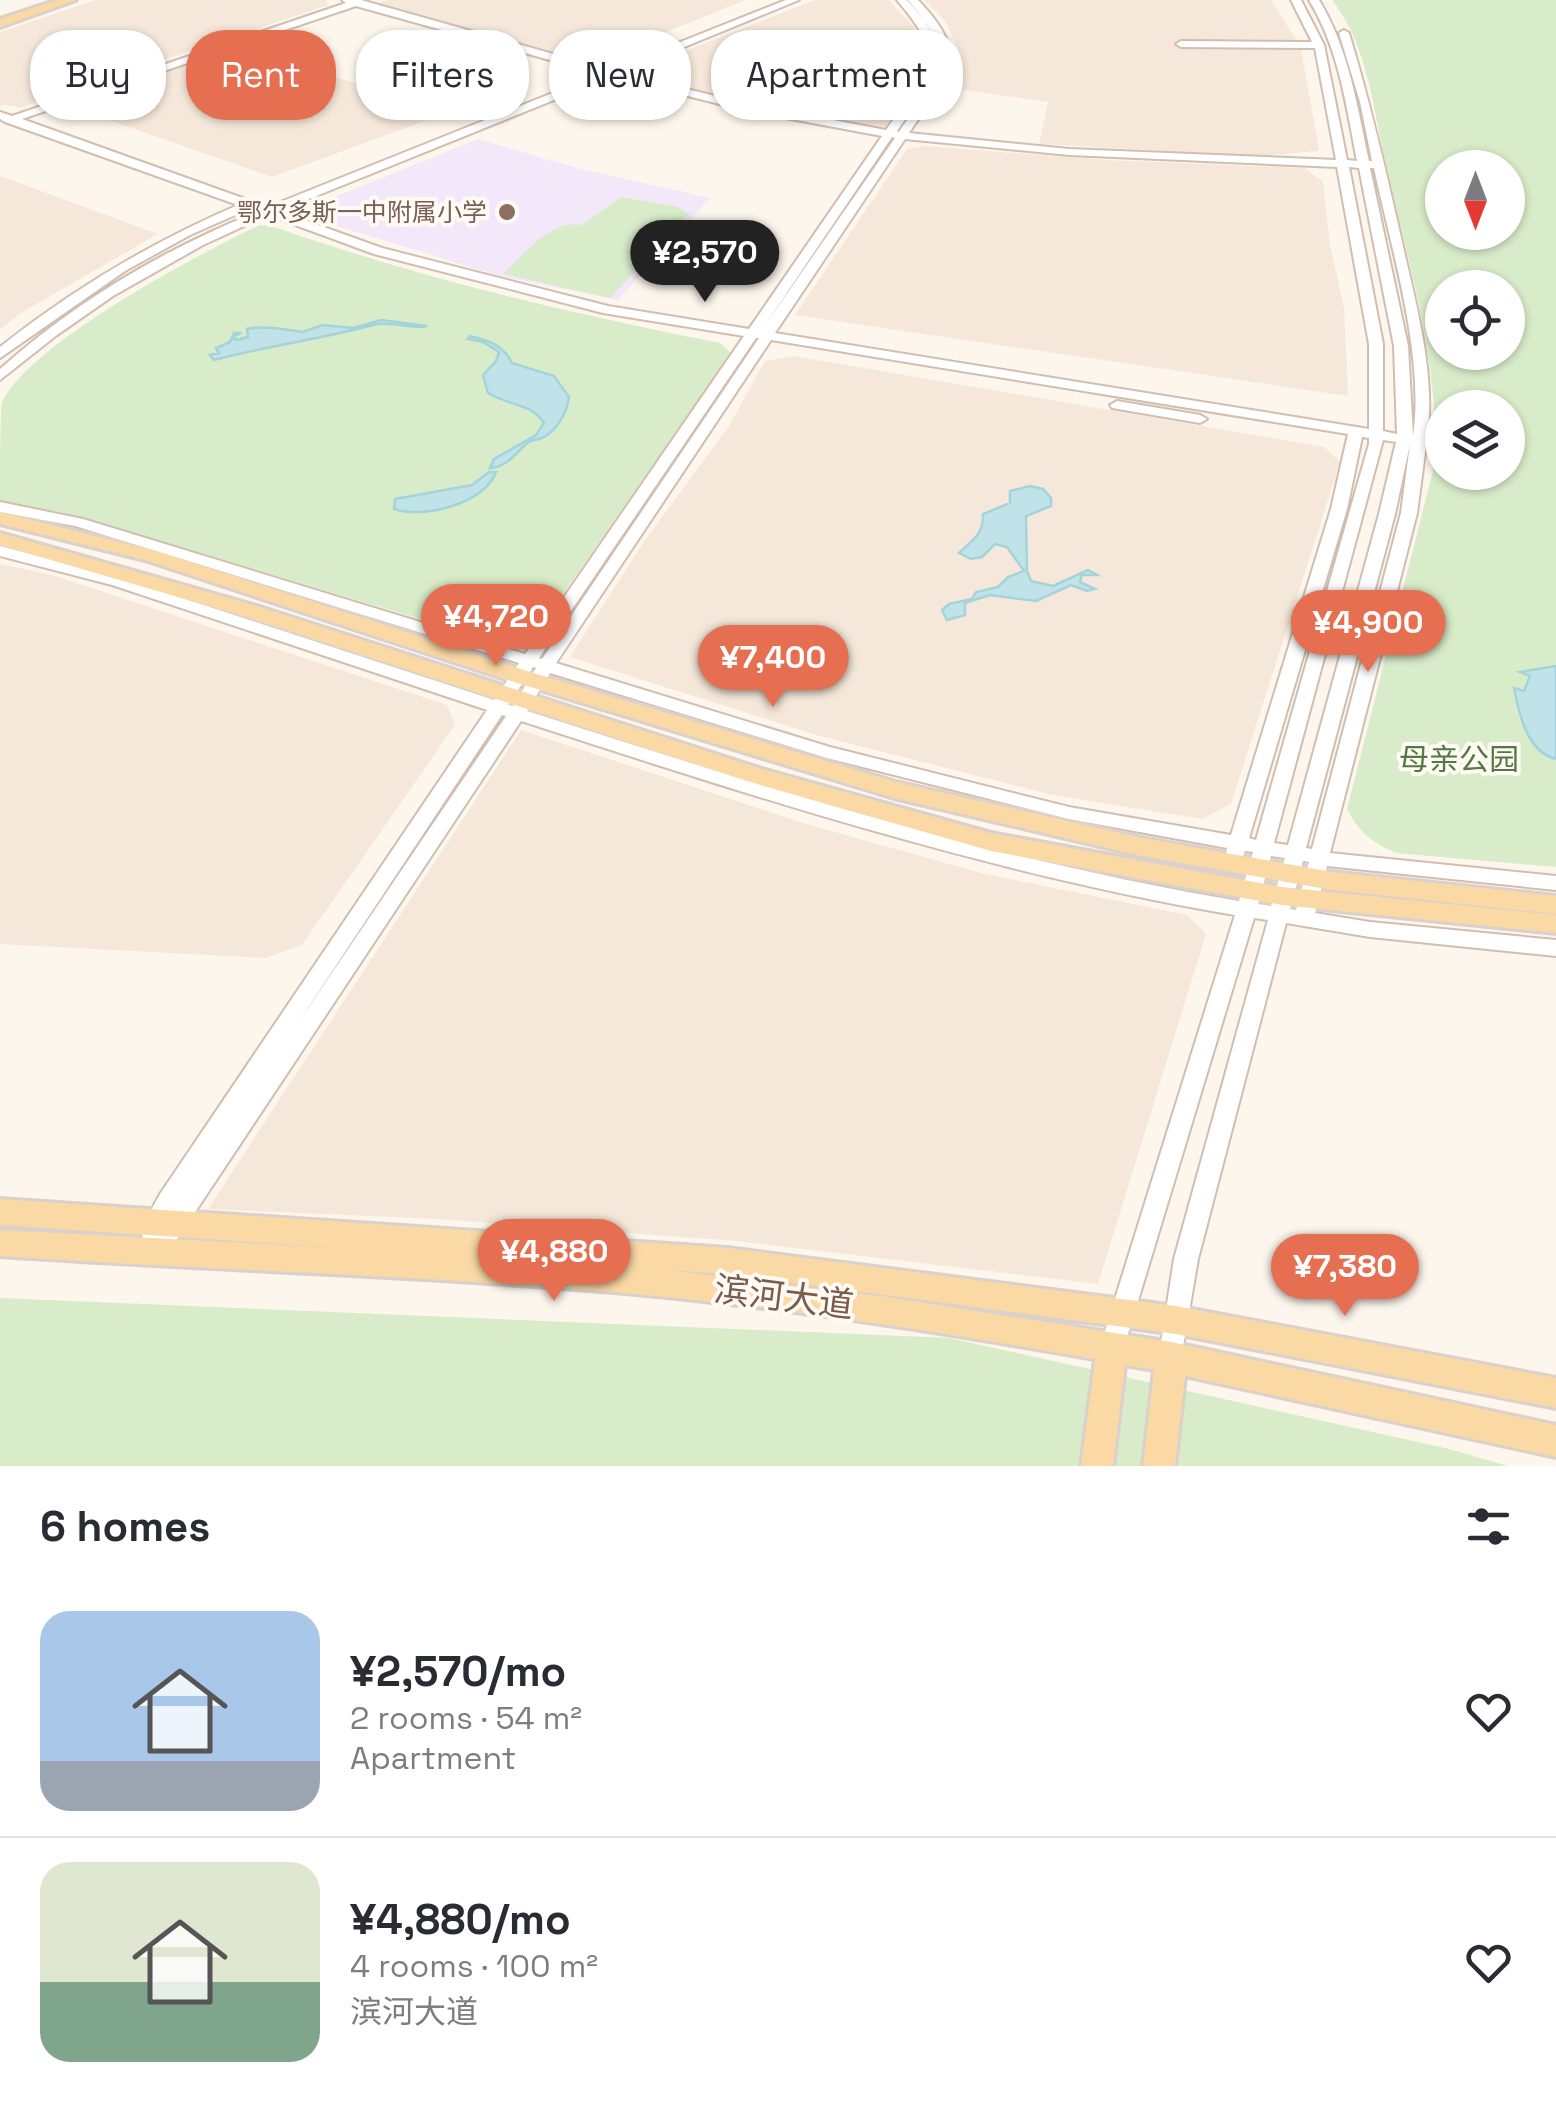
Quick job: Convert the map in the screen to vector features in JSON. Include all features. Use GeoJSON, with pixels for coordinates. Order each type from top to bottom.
{"type":"FeatureCollection","features":[{"type":"Feature","properties":{"kind":"main road"},"geometry":{"type":"LineString","coordinates":[[0,19],[47,0]]}},
{"type":"Feature","properties":{"kind":"main road"},"geometry":{"type":"LineString","coordinates":[[0,19],[70,0]]}},
{"type":"Feature","properties":{"kind":"main road"},"geometry":{"type":"LineString","coordinates":[[0,518],[152,556],[906,820],[1093,864],[1248,871]]}},
{"type":"Feature","properties":{"kind":"main road"},"geometry":{"type":"LineString","coordinates":[[0,539],[894,790],[1248,871],[1299,887],[1556,924]]}},
{"type":"Feature","properties":{"kind":"main road"},"geometry":{"type":"LineString","coordinates":[[1299,887],[1556,905]]}},
{"type":"Feature","properties":{"kind":"main road","name":"滨河大道"},"geometry":{"type":"LineString","coordinates":[[0,1212],[728,1260],[1122,1311],[1556,1393]]}},
{"type":"Feature","properties":{"kind":"main road","name":"滨河大道"},"geometry":{"type":"LineString","coordinates":[[0,1243],[154,1255],[452,1266],[658,1282],[989,1324],[1171,1356],[1556,1440]]}},
{"type":"Feature","properties":{"kind":"main road"},"geometry":{"type":"LineString","coordinates":[[1098,1466],[1112,1347]]}},
{"type":"Feature","properties":{"kind":"main road"},"geometry":{"type":"LineString","coordinates":[[1159,1466],[1171,1356]]}},
{"type":"Feature","properties":{"kind":"street"},"geometry":{"type":"LineString","coordinates":[[689,30],[766,0]]}},
{"type":"Feature","properties":{"kind":"street"},"geometry":{"type":"LineString","coordinates":[[691,40],[794,0]]}},
{"type":"Feature","properties":{"kind":"street"},"geometry":{"type":"LineString","coordinates":[[154,1255],[166,1224],[929,84],[936,62],[927,26],[902,0]]}},
{"type":"Feature","properties":{"kind":"street"},"geometry":{"type":"LineString","coordinates":[[896,134],[940,85],[948,62],[938,25],[913,0]]}},
{"type":"Feature","properties":{"kind":"street"},"geometry":{"type":"LineString","coordinates":[[1112,1347],[1376,439],[1376,344],[1320,46],[1296,0]]}},
{"type":"Feature","properties":{"kind":"street"},"geometry":{"type":"LineString","coordinates":[[1314,0],[1337,46],[1371,165]]}},
{"type":"Feature","properties":{"kind":"street"},"geometry":{"type":"LineString","coordinates":[[1171,1356],[1186,1259],[1405,529],[1412,445],[1401,346],[1353,57],[1326,0]]}},
{"type":"Feature","properties":{"kind":"street"},"geometry":{"type":"LineString","coordinates":[[4,119],[355,1],[549,56]]}},
{"type":"Feature","properties":{"kind":"street"},"geometry":{"type":"LineString","coordinates":[[1180,44],[1320,46]]}},
{"type":"Feature","properties":{"kind":"street"},"geometry":{"type":"LineString","coordinates":[[0,354],[83,292],[146,254],[549,86]]}},
{"type":"Feature","properties":{"kind":"street"},"geometry":{"type":"LineString","coordinates":[[0,376],[102,296],[253,209],[549,95]]}},
{"type":"Feature","properties":{"kind":"street"},"geometry":{"type":"LineString","coordinates":[[691,95],[750,110],[896,134],[1065,150],[1371,165]]}},
{"type":"Feature","properties":{"kind":"street"},"geometry":{"type":"LineString","coordinates":[[4,119],[253,209],[369,256],[602,317],[758,340],[1166,414],[1412,445]]}},
{"type":"Feature","properties":{"kind":"street"},"geometry":{"type":"LineString","coordinates":[[1248,871],[1356,436]]}},
{"type":"Feature","properties":{"kind":"street"},"geometry":{"type":"LineString","coordinates":[[1299,887],[1412,445]]}},
{"type":"Feature","properties":{"kind":"street"},"geometry":{"type":"LineString","coordinates":[[0,507],[78,522],[523,687]]}},
{"type":"Feature","properties":{"kind":"street"},"geometry":{"type":"LineString","coordinates":[[0,551],[523,687]]}},
{"type":"Feature","properties":{"kind":"street"},"geometry":{"type":"LineString","coordinates":[[1248,871],[1299,887],[1556,948]]}},
{"type":"Feature","properties":{"kind":"street"},"geometry":{"type":"LineString","coordinates":[[1299,887],[1556,882]]}},
{"type":"Feature","properties":{"kind":"shaded area"},"geometry":{"type":"Polygon","coordinates":[[[95,0],[326,0],[328,5],[253,30],[186,30],[186,52],[166,59],[166,30],[30,30],[30,104],[22,107],[0,105],[0,32],[95,0]]]}},
{"type":"Feature","properties":{"kind":"shaded area"},"geometry":{"type":"Polygon","coordinates":[[[746,0],[671,30],[549,30],[549,52],[529,46],[529,30],[474,30],[379,3],[746,0]]]}},
{"type":"Feature","properties":{"kind":"shaded area"},"geometry":{"type":"Polygon","coordinates":[[[815,0],[889,0],[914,30],[738,30],[815,0]]]}},
{"type":"Feature","properties":{"kind":"shaded area"},"geometry":{"type":"Polygon","coordinates":[[[924,0],[1271,0],[1301,48],[1319,151],[1261,156],[1039,144],[1048,102],[963,90],[963,30],[949,30],[924,0]]]}},
{"type":"Feature","properties":{"kind":"shaded area"},"geometry":{"type":"Polygon","coordinates":[[[711,41],[711,96],[691,92],[691,49],[711,41]]]}},
{"type":"Feature","properties":{"kind":"shaded area"},"geometry":{"type":"Polygon","coordinates":[[[186,66],[186,120],[336,120],[336,77],[356,83],[356,120],[427,120],[272,177],[109,120],[166,120],[166,72],[186,66]]]}},
{"type":"Feature","properties":{"kind":"shaded area"},"geometry":{"type":"Polygon","coordinates":[[[839,120],[890,120],[885,127],[839,120]]]}},
{"type":"Feature","properties":{"kind":"shaded area","name":"鄂尔多斯一中附属小学"},"geometry":{"type":"Polygon","coordinates":[[[478,139],[577,168],[710,198],[618,300],[499,276],[318,220],[317,204],[478,139]]]}},
{"type":"Feature","properties":{"kind":"shaded area"},"geometry":{"type":"Polygon","coordinates":[[[925,146],[1105,160],[1305,168],[1323,182],[1330,245],[1344,307],[1348,396],[795,315],[907,149],[925,146]]]}},
{"type":"Feature","properties":{"kind":"shaded area"},"geometry":{"type":"Polygon","coordinates":[[[0,176],[158,234],[19,314],[0,330],[0,176]]]}},
{"type":"Feature","properties":{"kind":"shaded area"},"geometry":{"type":"Polygon","coordinates":[[[794,356],[1324,447],[1340,462],[1231,804],[1202,819],[1053,795],[820,736],[570,657],[643,543],[729,426],[765,361],[794,356]]]}},
{"type":"Feature","properties":{"kind":"shaded area"},"geometry":{"type":"Polygon","coordinates":[[[0,564],[52,575],[447,705],[455,725],[302,945],[266,958],[0,944],[0,564]]]}},
{"type":"Feature","properties":{"kind":"shaded area"},"geometry":{"type":"Polygon","coordinates":[[[521,730],[803,823],[981,873],[1187,915],[1206,934],[1098,1284],[736,1241],[438,1219],[208,1209],[521,730]]]}},
{"type":"Feature","properties":{"kind":"green space","name":"母亲公园"},"geometry":{"type":"Polygon","coordinates":[[[1332,0],[1556,0],[1556,867],[1396,853],[1367,836],[1347,809],[1428,490],[1525,490],[1525,390],[1433,390],[1430,370],[1525,370],[1525,270],[1425,270],[1425,338],[1368,80],[1354,37],[1332,0]]]}},
{"type":"Feature","properties":{"kind":"green space"},"geometry":{"type":"Polygon","coordinates":[[[621,197],[678,207],[689,214],[610,298],[503,274],[549,233],[559,227],[582,225],[621,197]]]}},
{"type":"Feature","properties":{"kind":"green space"},"geometry":{"type":"Polygon","coordinates":[[[259,225],[494,293],[720,343],[731,353],[524,650],[73,515],[0,501],[2,402],[19,378],[80,327],[119,302],[259,225]]]}},
{"type":"Feature","properties":{"kind":"green space"},"geometry":{"type":"Polygon","coordinates":[[[0,1298],[949,1338],[1449,1449],[1508,1466],[0,1466],[0,1298]]]}},
{"type":"Feature","properties":{"kind":"water"},"geometry":{"type":"Polygon","coordinates":[[[381,320],[427,326],[380,324],[214,360],[210,355],[219,353],[216,348],[230,342],[234,333],[241,333],[233,337],[236,340],[248,337],[247,329],[303,332],[322,325],[353,328],[381,320]]]}},
{"type":"Feature","properties":{"kind":"water"},"geometry":{"type":"Polygon","coordinates":[[[470,336],[495,345],[512,363],[554,376],[569,397],[554,429],[529,442],[497,467],[490,468],[494,459],[536,435],[544,423],[526,408],[488,393],[483,375],[499,352],[483,342],[468,339],[470,336]]]}},
{"type":"Feature","properties":{"kind":"water"},"geometry":{"type":"Polygon","coordinates":[[[489,472],[496,472],[479,493],[452,506],[421,512],[394,509],[395,499],[472,485],[489,472]]]}},
{"type":"Feature","properties":{"kind":"water"},"geometry":{"type":"Polygon","coordinates":[[[1030,486],[1043,489],[1051,498],[1051,506],[1026,516],[1027,571],[1031,581],[1053,586],[1088,570],[1097,575],[1082,575],[1080,582],[1095,589],[1087,591],[1071,585],[1036,601],[990,595],[965,603],[965,615],[947,620],[942,610],[949,604],[972,599],[976,592],[998,587],[1008,577],[1024,571],[1007,547],[995,544],[982,557],[971,559],[959,553],[979,532],[983,514],[1010,503],[1010,491],[1030,486]]]}},
{"type":"Feature","properties":{"kind":"water"},"geometry":{"type":"Polygon","coordinates":[[[1556,666],[1556,759],[1531,740],[1514,688],[1524,691],[1530,676],[1520,672],[1556,666]]]}},
{"type":"Feature","properties":{"kind":"place","name":"鄂尔多斯一中附属小学"},"geometry":{"type":"Point","coordinates":[507,212]}}]}
